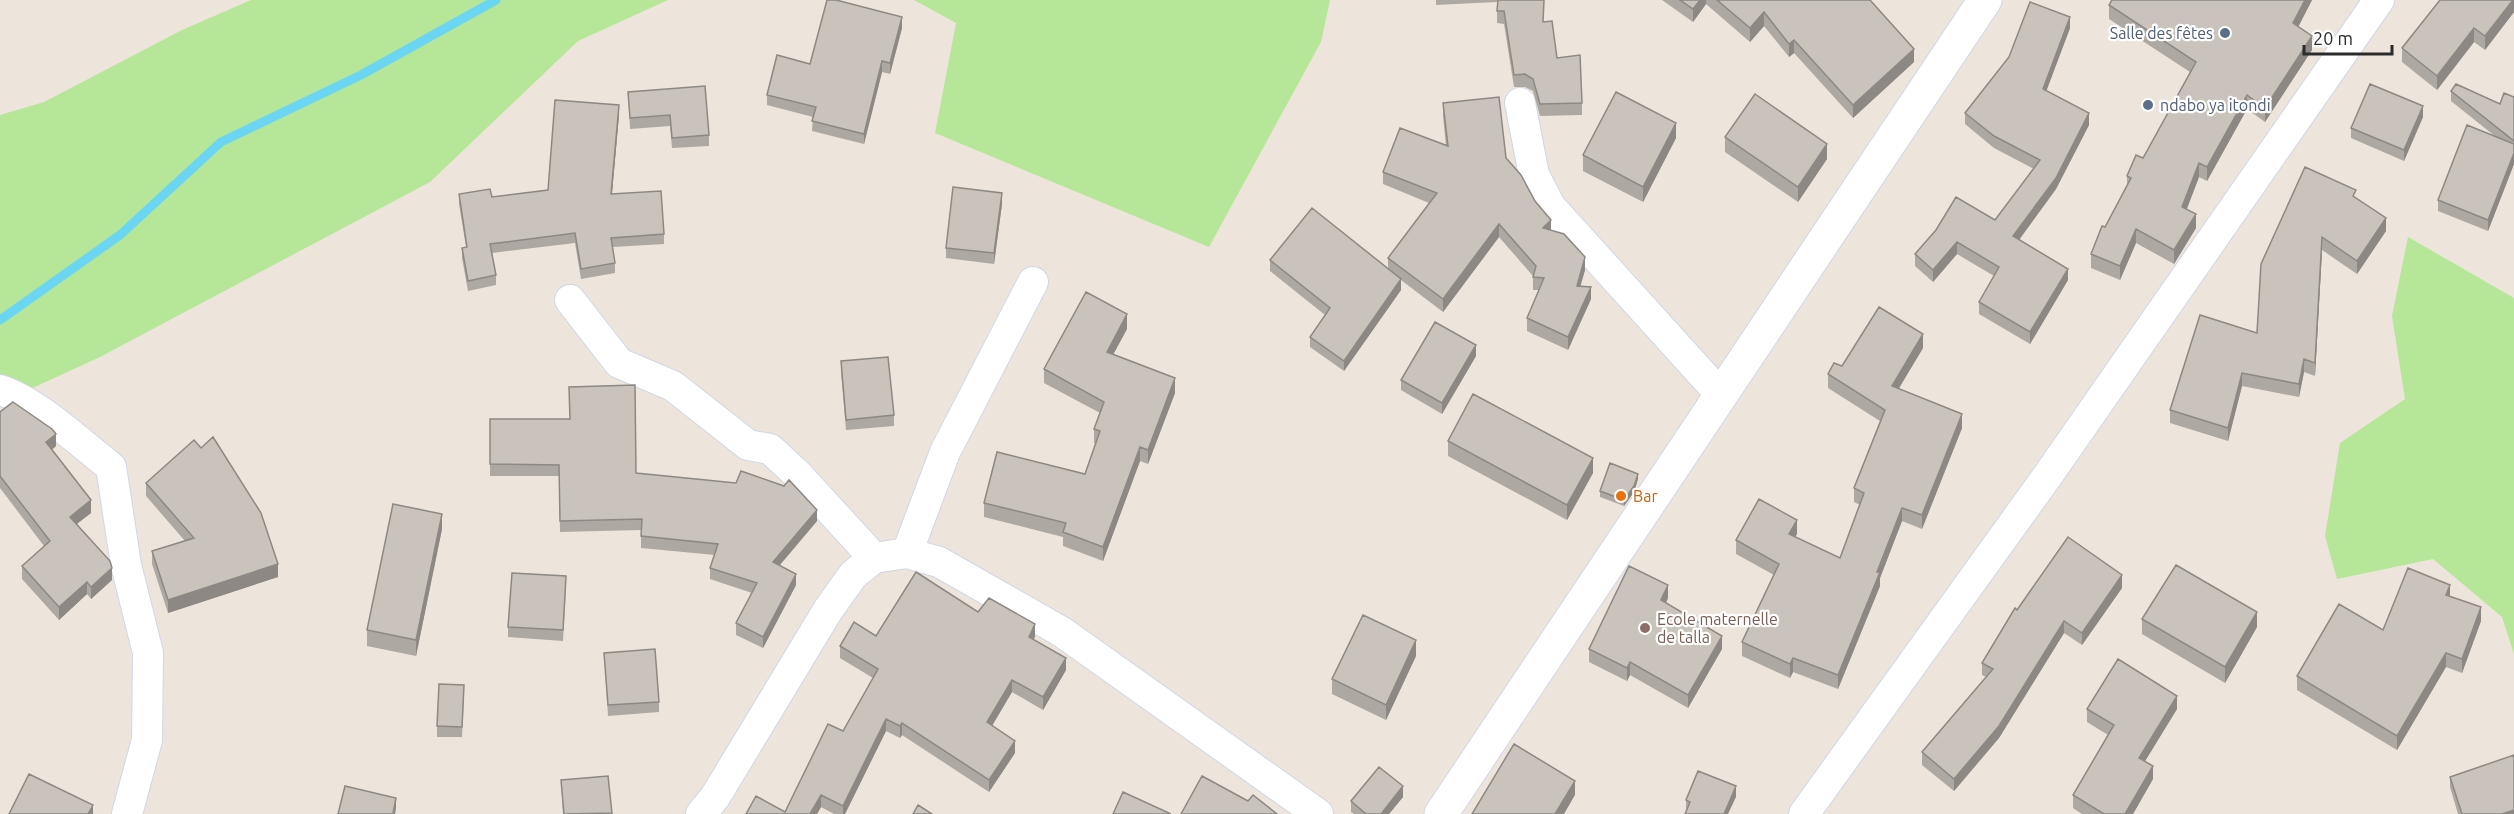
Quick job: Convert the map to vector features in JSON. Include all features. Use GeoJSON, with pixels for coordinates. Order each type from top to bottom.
{"type":"FeatureCollection","features":[{"type":"Feature","properties":{"kind":"street"},"geometry":{"type":"LineString","coordinates":[[1441,814],[1985,0]]}},
{"type":"Feature","properties":{"kind":"street"},"geometry":{"type":"LineString","coordinates":[[1804,814],[2046,478],[2379,0]]}},
{"type":"Feature","properties":{"kind":"street"},"geometry":{"type":"LineString","coordinates":[[1520,103],[1534,175],[1550,206],[1721,395]]}},
{"type":"Feature","properties":{"kind":"street"},"geometry":{"type":"LineString","coordinates":[[907,553],[945,452],[1033,282]]}},
{"type":"Feature","properties":{"kind":"street"},"geometry":{"type":"LineString","coordinates":[[570,300],[619,363],[673,386],[748,445],[770,449],[797,474],[874,558]]}},
{"type":"Feature","properties":{"kind":"street"},"geometry":{"type":"LineString","coordinates":[[0,390],[11,393],[33,407],[111,467],[126,565],[148,653],[147,740],[128,814]]}},
{"type":"Feature","properties":{"kind":"street"},"geometry":{"type":"LineString","coordinates":[[701,814],[715,797],[828,610],[853,575],[874,558],[907,553],[939,562],[1062,632],[1318,814]]}},
{"type":"Feature","properties":{"kind":"green space"},"geometry":{"type":"Polygon","coordinates":[[[251,0],[668,0],[578,41],[430,182],[100,357],[0,403],[0,115],[44,102],[182,30],[251,0]]]}},
{"type":"Feature","properties":{"kind":"green space"},"geometry":{"type":"Polygon","coordinates":[[[914,0],[1330,0],[1321,42],[1209,247],[935,133],[956,23],[914,0]]]}},
{"type":"Feature","properties":{"kind":"green space"},"geometry":{"type":"Polygon","coordinates":[[[2408,237],[2514,298],[2514,654],[2502,617],[2433,559],[2337,579],[2325,536],[2340,443],[2405,399],[2392,316],[2408,237]]]}},
{"type":"Feature","properties":{"kind":"building"},"geometry":{"type":"Polygon","coordinates":[[[827,0],[836,0],[902,17],[890,63],[882,61],[864,134],[812,121],[816,107],[767,95],[777,55],[810,64],[827,0]]]}},
{"type":"Feature","properties":{"kind":"building"},"geometry":{"type":"Polygon","coordinates":[[[1498,0],[1544,0],[1543,22],[1552,21],[1557,58],[1580,55],[1582,103],[1540,104],[1533,79],[1525,74],[1514,75],[1504,11],[1497,11],[1498,0]]]}},
{"type":"Feature","properties":{"kind":"building"},"geometry":{"type":"Polygon","coordinates":[[[1680,0],[1700,0],[1693,9],[1680,0]]]}},
{"type":"Feature","properties":{"kind":"building"},"geometry":{"type":"Polygon","coordinates":[[[1717,0],[1870,0],[1914,49],[1853,105],[1794,40],[1789,44],[1764,12],[1750,28],[1717,0]]]}},
{"type":"Feature","properties":{"kind":"building"},"geometry":{"type":"Polygon","coordinates":[[[2112,0],[2305,0],[2293,23],[2312,36],[2265,108],[2247,95],[2207,167],[2199,163],[2182,207],[2196,214],[2174,250],[2136,229],[2120,266],[2091,254],[2102,226],[2105,227],[2131,178],[2127,176],[2136,155],[2143,158],[2196,62],[2109,5],[2112,0]]]}},
{"type":"Feature","properties":{"kind":"building"},"geometry":{"type":"Polygon","coordinates":[[[2440,0],[2513,0],[2485,36],[2474,28],[2437,76],[2402,48],[2440,0]]]}},
{"type":"Feature","properties":{"kind":"building"},"geometry":{"type":"Polygon","coordinates":[[[2030,2],[2070,17],[2043,89],[2089,113],[2056,178],[2013,236],[2068,269],[2030,332],[1979,302],[1999,267],[1957,242],[1933,270],[1915,254],[1936,230],[1956,197],[1995,220],[2040,160],[1994,136],[1965,113],[2009,57],[2030,2]]]}},
{"type":"Feature","properties":{"kind":"building"},"geometry":{"type":"Polygon","coordinates":[[[2370,84],[2423,106],[2404,150],[2351,128],[2370,84]]]}},
{"type":"Feature","properties":{"kind":"building"},"geometry":{"type":"Polygon","coordinates":[[[2456,84],[2500,104],[2504,93],[2514,97],[2514,141],[2451,91],[2456,84]]]}},
{"type":"Feature","properties":{"kind":"building"},"geometry":{"type":"Polygon","coordinates":[[[705,86],[709,135],[672,138],[670,115],[630,118],[628,92],[705,86]]]}},
{"type":"Feature","properties":{"kind":"building"},"geometry":{"type":"Polygon","coordinates":[[[1616,92],[1676,123],[1643,187],[1583,155],[1616,92]]]}},
{"type":"Feature","properties":{"kind":"building"},"geometry":{"type":"Polygon","coordinates":[[[1755,94],[1827,144],[1798,187],[1725,137],[1755,94]]]}},
{"type":"Feature","properties":{"kind":"building"},"geometry":{"type":"Polygon","coordinates":[[[1499,97],[1506,158],[1521,175],[1535,201],[1551,220],[1543,228],[1564,234],[1585,257],[1577,286],[1591,287],[1568,337],[1527,318],[1544,278],[1533,277],[1536,266],[1499,224],[1443,299],[1388,258],[1437,193],[1383,172],[1400,128],[1448,146],[1443,103],[1499,97]]]}},
{"type":"Feature","properties":{"kind":"building"},"geometry":{"type":"Polygon","coordinates":[[[555,100],[619,105],[611,194],[661,191],[664,234],[611,238],[615,263],[581,269],[575,233],[490,244],[496,275],[468,281],[462,248],[467,247],[459,194],[490,189],[492,197],[548,190],[555,100]]]}},
{"type":"Feature","properties":{"kind":"building"},"geometry":{"type":"Polygon","coordinates":[[[2467,125],[2514,144],[2514,153],[2488,220],[2438,200],[2467,125]]]}},
{"type":"Feature","properties":{"kind":"building"},"geometry":{"type":"Polygon","coordinates":[[[2305,167],[2356,190],[2353,196],[2386,218],[2357,261],[2322,237],[2315,363],[2304,359],[2299,384],[2242,373],[2228,428],[2170,410],[2200,315],[2257,333],[2261,264],[2305,167]]]}},
{"type":"Feature","properties":{"kind":"building"},"geometry":{"type":"Polygon","coordinates":[[[953,187],[1002,193],[994,253],[946,248],[953,187]]]}},
{"type":"Feature","properties":{"kind":"building"},"geometry":{"type":"Polygon","coordinates":[[[1312,208],[1401,279],[1344,361],[1310,337],[1330,308],[1270,260],[1312,208]]]}},
{"type":"Feature","properties":{"kind":"building"},"geometry":{"type":"Polygon","coordinates":[[[1086,292],[1127,314],[1107,352],[1175,378],[1148,450],[1140,447],[1103,547],[1063,532],[1066,523],[984,503],[997,452],[1085,474],[1100,431],[1094,429],[1104,402],[1044,369],[1086,292]]]}},
{"type":"Feature","properties":{"kind":"building"},"geometry":{"type":"Polygon","coordinates":[[[1879,307],[1923,334],[1892,386],[1962,414],[1922,515],[1902,508],[1877,572],[1880,572],[1838,675],[1793,658],[1790,664],[1742,642],[1779,564],[1736,540],[1759,499],[1797,520],[1789,534],[1840,558],[1864,493],[1854,488],[1885,410],[1828,374],[1834,363],[1842,366],[1879,307]]]}},
{"type":"Feature","properties":{"kind":"building"},"geometry":{"type":"Polygon","coordinates":[[[1435,322],[1476,345],[1442,403],[1401,380],[1435,322]]]}},
{"type":"Feature","properties":{"kind":"building"},"geometry":{"type":"Polygon","coordinates":[[[888,357],[894,415],[846,420],[841,361],[888,357]]]}},
{"type":"Feature","properties":{"kind":"building"},"geometry":{"type":"Polygon","coordinates":[[[635,385],[636,473],[736,483],[741,471],[784,486],[789,480],[817,510],[773,562],[796,574],[763,637],[736,623],[757,583],[710,568],[718,544],[641,536],[642,519],[560,521],[559,465],[490,464],[490,419],[570,419],[569,387],[635,385]]]}},
{"type":"Feature","properties":{"kind":"building"},"geometry":{"type":"Polygon","coordinates":[[[1473,394],[1593,458],[1567,505],[1448,441],[1473,394]]]}},
{"type":"Feature","properties":{"kind":"building"},"geometry":{"type":"Polygon","coordinates":[[[13,402],[56,434],[46,442],[91,500],[70,517],[110,561],[112,568],[91,587],[87,582],[59,607],[22,566],[50,541],[0,476],[0,412],[13,402]]]}},
{"type":"Feature","properties":{"kind":"building"},"geometry":{"type":"Polygon","coordinates":[[[213,437],[261,513],[278,564],[168,600],[152,551],[194,538],[146,483],[194,440],[201,448],[213,437]]]}},
{"type":"Feature","properties":{"kind":"building"},"geometry":{"type":"Polygon","coordinates":[[[1610,463],[1638,474],[1634,486],[1624,500],[1600,491],[1610,463]]]}},
{"type":"Feature","properties":{"kind":"building"},"geometry":{"type":"Polygon","coordinates":[[[393,504],[442,514],[416,640],[367,630],[393,504]]]}},
{"type":"Feature","properties":{"kind":"building"},"geometry":{"type":"Polygon","coordinates":[[[2068,537],[2122,575],[2082,633],[2064,621],[1999,726],[1954,779],[1922,752],[1993,669],[1982,663],[2015,608],[2017,610],[2068,537]]]}},
{"type":"Feature","properties":{"kind":"building"},"geometry":{"type":"Polygon","coordinates":[[[2176,565],[2257,612],[2225,667],[2142,619],[2176,565]]]}},
{"type":"Feature","properties":{"kind":"building"},"geometry":{"type":"Polygon","coordinates":[[[1629,566],[1668,585],[1661,600],[1722,636],[1688,695],[1630,662],[1627,668],[1589,649],[1629,566]]]}},
{"type":"Feature","properties":{"kind":"building"},"geometry":{"type":"Polygon","coordinates":[[[2408,568],[2450,585],[2446,595],[2481,607],[2462,659],[2446,653],[2397,736],[2297,676],[2339,604],[2383,630],[2408,568]]]}},
{"type":"Feature","properties":{"kind":"building"},"geometry":{"type":"Polygon","coordinates":[[[916,572],[978,612],[989,598],[1035,624],[1029,637],[1066,658],[1043,697],[1012,680],[987,722],[1015,741],[989,780],[902,723],[900,726],[886,719],[843,806],[821,795],[810,814],[746,814],[756,796],[785,812],[828,724],[843,731],[878,669],[840,646],[854,622],[876,636],[916,572]]]}},
{"type":"Feature","properties":{"kind":"building"},"geometry":{"type":"Polygon","coordinates":[[[512,573],[566,576],[563,630],[508,627],[512,573]]]}},
{"type":"Feature","properties":{"kind":"building"},"geometry":{"type":"Polygon","coordinates":[[[1363,615],[1416,640],[1386,705],[1332,679],[1363,615]]]}},
{"type":"Feature","properties":{"kind":"building"},"geometry":{"type":"Polygon","coordinates":[[[655,649],[659,702],[608,705],[604,653],[655,649]]]}},
{"type":"Feature","properties":{"kind":"building"},"geometry":{"type":"Polygon","coordinates":[[[2118,659],[2177,696],[2139,758],[2153,766],[2125,814],[2104,814],[2073,795],[2114,725],[2087,709],[2118,659]]]}},
{"type":"Feature","properties":{"kind":"building"},"geometry":{"type":"Polygon","coordinates":[[[439,684],[464,685],[462,727],[437,726],[439,684]]]}},
{"type":"Feature","properties":{"kind":"building"},"geometry":{"type":"Polygon","coordinates":[[[1514,744],[1575,781],[1555,814],[1472,814],[1514,744]]]}},
{"type":"Feature","properties":{"kind":"building"},"geometry":{"type":"Polygon","coordinates":[[[2514,755],[2514,810],[2502,814],[2462,814],[2450,777],[2514,755]]]}},
{"type":"Feature","properties":{"kind":"building"},"geometry":{"type":"Polygon","coordinates":[[[1379,767],[1403,786],[1381,814],[1366,814],[1351,801],[1379,767]]]}},
{"type":"Feature","properties":{"kind":"building"},"geometry":{"type":"Polygon","coordinates":[[[1698,771],[1736,786],[1724,814],[1685,814],[1690,802],[1686,800],[1698,771]]]}},
{"type":"Feature","properties":{"kind":"building"},"geometry":{"type":"Polygon","coordinates":[[[29,774],[93,805],[88,814],[9,814],[29,774]]]}},
{"type":"Feature","properties":{"kind":"building"},"geometry":{"type":"Polygon","coordinates":[[[608,776],[612,813],[564,814],[561,780],[608,776]]]}},
{"type":"Feature","properties":{"kind":"building"},"geometry":{"type":"Polygon","coordinates":[[[1202,776],[1248,801],[1253,795],[1277,814],[1181,814],[1202,776]]]}},
{"type":"Feature","properties":{"kind":"building"},"geometry":{"type":"Polygon","coordinates":[[[345,786],[396,798],[393,814],[338,814],[345,786]]]}},
{"type":"Feature","properties":{"kind":"building"},"geometry":{"type":"Polygon","coordinates":[[[1123,792],[1171,814],[1113,814],[1123,792]]]}},
{"type":"Feature","properties":{"kind":"building"},"geometry":{"type":"Polygon","coordinates":[[[918,805],[932,814],[913,814],[918,805]]]}},
{"type":"Feature","properties":{"kind":"waterway"},"geometry":{"type":"LineString","coordinates":[[0,320],[120,235],[221,142],[361,75],[496,0]]}},
{"type":"Feature","properties":{"kind":"place","name":"Salle des fêtes"},"geometry":{"type":"Point","coordinates":[2225,33]}},
{"type":"Feature","properties":{"kind":"place","name":"ndabo ya itondi"},"geometry":{"type":"Point","coordinates":[2148,105]}},
{"type":"Feature","properties":{"kind":"place","name":"Bar"},"geometry":{"type":"Point","coordinates":[1621,496]}},
{"type":"Feature","properties":{"kind":"place","name":"Ecole maternelle de talla"},"geometry":{"type":"Point","coordinates":[1645,628]}}]}
